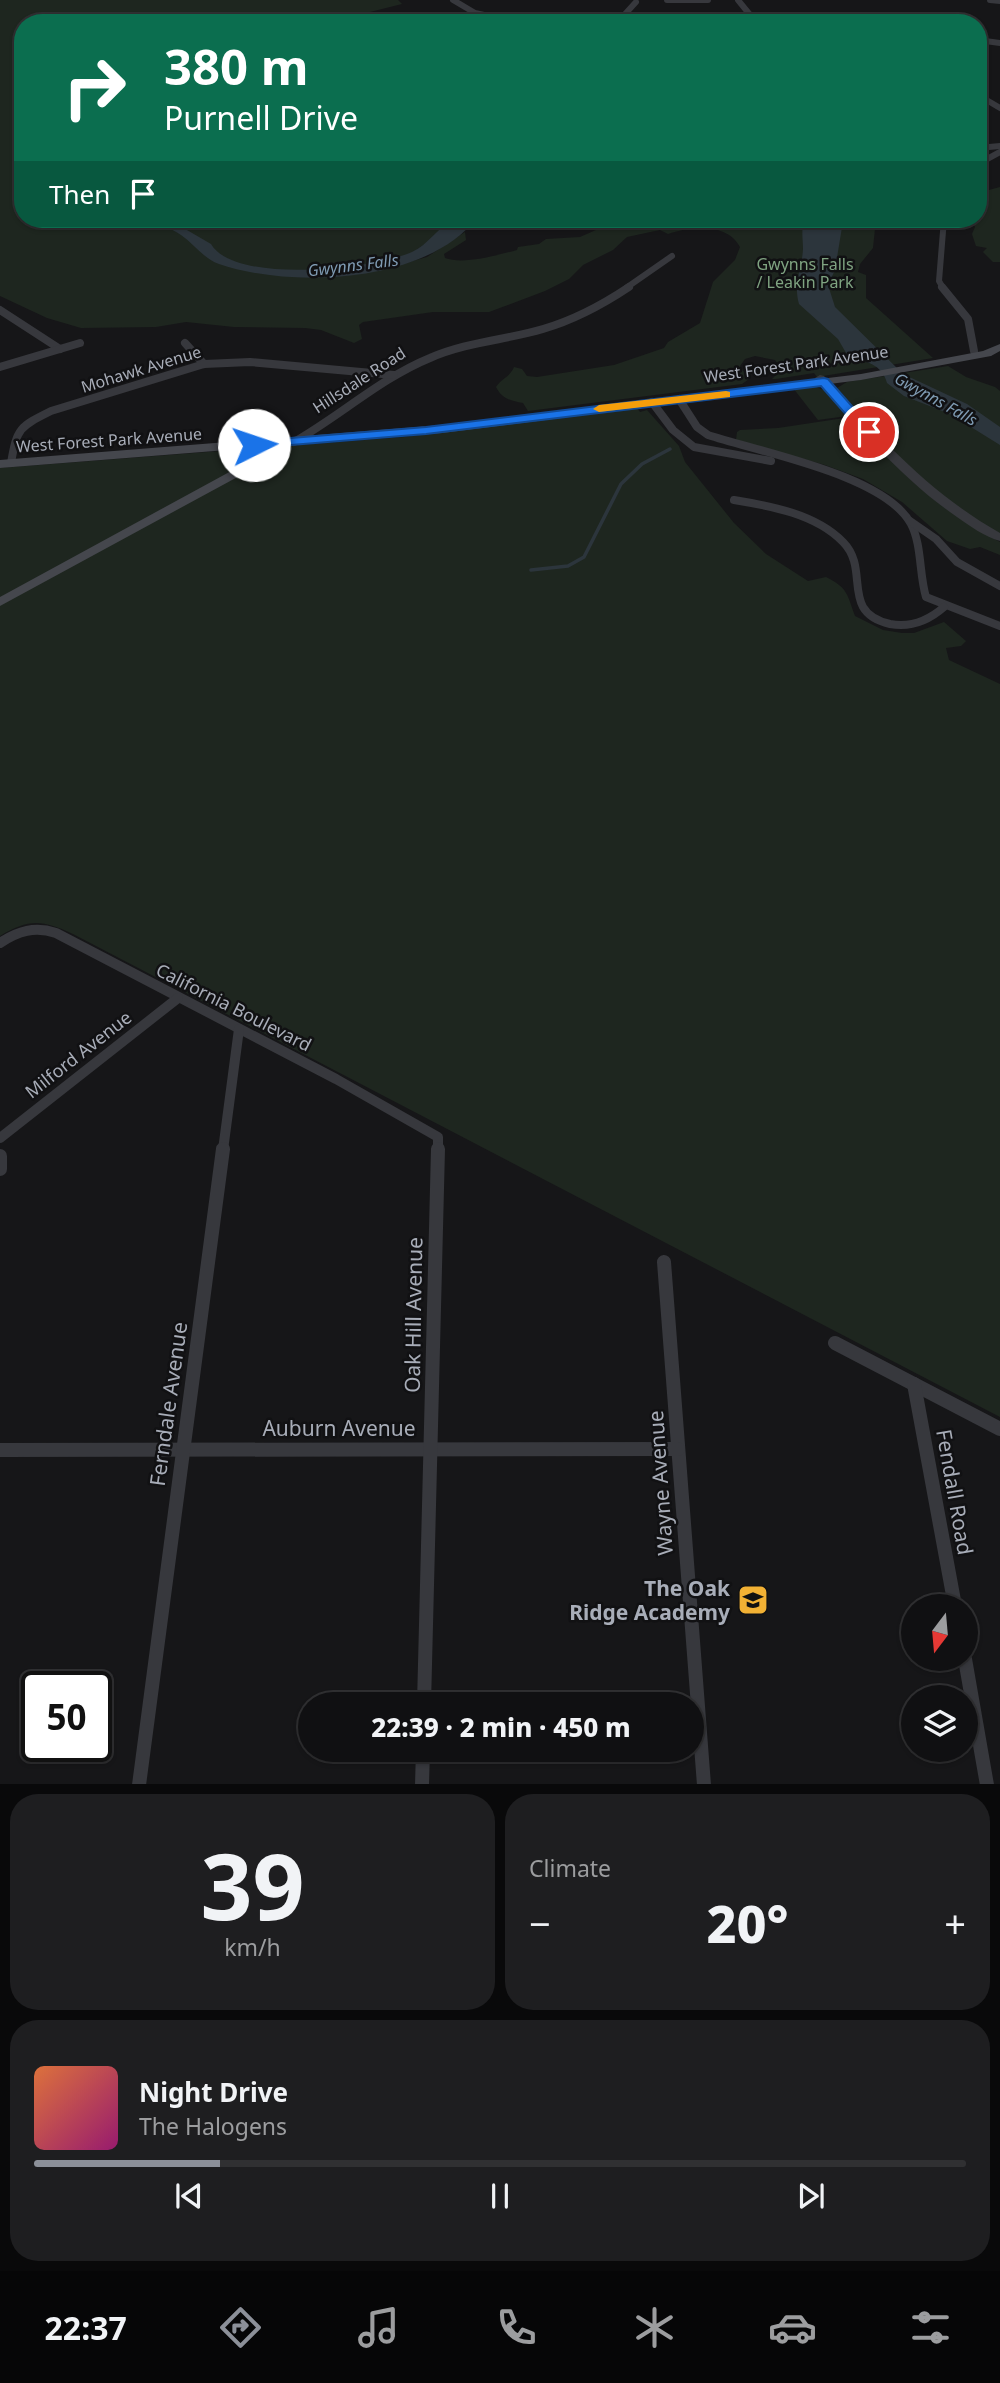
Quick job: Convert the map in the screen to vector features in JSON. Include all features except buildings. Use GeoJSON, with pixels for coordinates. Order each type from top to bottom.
{"type":"FeatureCollection","features":[{"type":"Feature","properties":{"kind":"main road"},"geometry":{"type":"LineString","coordinates":[[920,365],[974,351],[997,350]]}},
{"type":"Feature","properties":{"kind":"main road"},"geometry":{"type":"LineString","coordinates":[[920,365],[972,358],[997,350]]}},
{"type":"Feature","properties":{"kind":"main road","name":"West Forest Park Avenue"},"geometry":{"type":"LineString","coordinates":[[6,463],[442,429],[920,365]]}},
{"type":"Feature","properties":{"kind":"main road","name":"Hillsdale Road"},"geometry":{"type":"LineString","coordinates":[[0,602],[293,442]]}},
{"type":"Feature","properties":{"kind":"street"},"geometry":{"type":"LineString","coordinates":[[453,0],[468,10],[482,14]]}},
{"type":"Feature","properties":{"kind":"street"},"geometry":{"type":"LineString","coordinates":[[667,0],[708,0]]}},
{"type":"Feature","properties":{"kind":"street"},"geometry":{"type":"LineString","coordinates":[[738,0],[749,14]]}},
{"type":"Feature","properties":{"kind":"street"},"geometry":{"type":"LineString","coordinates":[[990,0],[1000,1]]}},
{"type":"Feature","properties":{"kind":"street"},"geometry":{"type":"LineString","coordinates":[[943,228],[939,281],[946,294],[968,319],[974,351]]}},
{"type":"Feature","properties":{"kind":"street","name":"Hillsdale Road"},"geometry":{"type":"LineString","coordinates":[[293,442],[394,375],[456,348],[534,331],[576,317],[599,306],[672,256]]}},
{"type":"Feature","properties":{"kind":"street"},"geometry":{"type":"LineString","coordinates":[[0,310],[60,349]]}},
{"type":"Feature","properties":{"kind":"street"},"geometry":{"type":"LineString","coordinates":[[0,367],[80,343]]}},
{"type":"Feature","properties":{"kind":"street"},"geometry":{"type":"LineString","coordinates":[[185,343],[204,364]]}},
{"type":"Feature","properties":{"kind":"street","name":"Mohawk Avenue"},"geometry":{"type":"LineString","coordinates":[[6,463],[16,434],[39,416],[204,364],[250,362],[394,375]]}},
{"type":"Feature","properties":{"kind":"street"},"geometry":{"type":"LineString","coordinates":[[822,380],[918,484],[963,517],[1000,538]]}},
{"type":"Feature","properties":{"kind":"street"},"geometry":{"type":"LineString","coordinates":[[679,399],[697,427],[708,435],[865,486],[892,502],[910,521],[936,539],[969,570],[1000,586]]}},
{"type":"Feature","properties":{"kind":"street"},"geometry":{"type":"LineString","coordinates":[[652,402],[673,430],[694,447],[723,454],[805,465]]}},
{"type":"Feature","properties":{"kind":"street"},"geometry":{"type":"LineString","coordinates":[[734,500],[781,508],[843,542],[852,556],[860,606],[869,617],[887,624],[913,625],[930,619],[944,607]]}},
{"type":"Feature","properties":{"kind":"street"},"geometry":{"type":"LineString","coordinates":[[910,521],[926,597],[944,607],[1000,626]]}},
{"type":"Feature","properties":{"kind":"street","name":"California Boulevard"},"geometry":{"type":"LineString","coordinates":[[5,939],[34,928],[48,930],[336,1079],[438,1137]]}},
{"type":"Feature","properties":{"kind":"street","name":"Milford Avenue"},"geometry":{"type":"LineString","coordinates":[[0,1138],[178,998]]}},
{"type":"Feature","properties":{"kind":"street","name":"Ferndale Avenue"},"geometry":{"type":"LineString","coordinates":[[139,1784],[239,1030]]}},
{"type":"Feature","properties":{"kind":"street","name":"Oak Hill Avenue"},"geometry":{"type":"LineString","coordinates":[[424,1692],[438,1137]]}},
{"type":"Feature","properties":{"kind":"street"},"geometry":{"type":"LineString","coordinates":[[0,1156],[0,1169]]}},
{"type":"Feature","properties":{"kind":"street","name":"Wayne Avenue"},"geometry":{"type":"LineString","coordinates":[[663,1262],[704,1784]]}},
{"type":"Feature","properties":{"kind":"street"},"geometry":{"type":"LineString","coordinates":[[835,1343],[1000,1429]]}},
{"type":"Feature","properties":{"kind":"street","name":"Fendall Road"},"geometry":{"type":"LineString","coordinates":[[914,1384],[953,1594]]}},
{"type":"Feature","properties":{"kind":"street","name":"Auburn Avenue"},"geometry":{"type":"LineString","coordinates":[[0,1450],[678,1449]]}},
{"type":"Feature","properties":{"kind":"street"},"geometry":{"type":"LineString","coordinates":[[967,1671],[987,1784]]}},
{"type":"Feature","properties":{"kind":"street"},"geometry":{"type":"LineString","coordinates":[[422,1784],[423,1762]]}},
{"type":"Feature","properties":{"kind":"green space"},"geometry":{"type":"Polygon","coordinates":[[[0,0],[398,0],[402,4],[367,14],[14,14],[14,228],[446,228],[391,267],[427,257],[465,232],[466,240],[444,254],[445,258],[481,258],[539,244],[546,239],[580,237],[600,228],[697,228],[668,234],[660,230],[627,237],[613,250],[583,265],[569,279],[489,312],[433,312],[363,322],[359,325],[362,339],[354,343],[321,330],[305,328],[234,327],[186,322],[156,327],[81,328],[47,318],[0,296],[0,0]]]}},
{"type":"Feature","properties":{"kind":"green space"},"geometry":{"type":"Polygon","coordinates":[[[1000,187],[1000,262],[993,262],[983,252],[987,248],[976,246],[972,234],[975,228],[987,228],[987,191],[1000,187]]]}},
{"type":"Feature","properties":{"kind":"green space","name":"Gwynns Falls / Leakin Park"},"geometry":{"type":"Polygon","coordinates":[[[707,228],[875,228],[873,248],[860,264],[858,272],[866,275],[866,298],[933,358],[817,377],[814,373],[772,379],[782,369],[775,360],[755,356],[745,359],[740,366],[749,379],[742,384],[528,411],[523,403],[507,399],[498,391],[496,387],[514,367],[522,369],[527,376],[537,377],[614,365],[664,348],[668,342],[700,323],[713,282],[735,260],[740,247],[726,233],[707,228]]]}},
{"type":"Feature","properties":{"kind":"green space"},"geometry":{"type":"Polygon","coordinates":[[[948,366],[966,377],[1000,391],[1000,535],[928,490],[837,388],[847,382],[948,366]]]}},
{"type":"Feature","properties":{"kind":"green space"},"geometry":{"type":"Polygon","coordinates":[[[813,386],[824,390],[847,416],[818,420],[793,388],[813,386]]]}},
{"type":"Feature","properties":{"kind":"green space"},"geometry":{"type":"Polygon","coordinates":[[[637,408],[640,412],[647,410],[679,446],[685,462],[734,523],[766,554],[808,581],[826,577],[833,581],[846,592],[855,616],[883,630],[914,633],[944,622],[966,641],[961,646],[946,648],[949,660],[1000,684],[1000,1417],[73,934],[36,923],[19,926],[0,936],[0,468],[404,437],[637,408]]]}},
{"type":"Feature","properties":{"kind":"green space"},"geometry":{"type":"Polygon","coordinates":[[[851,417],[919,487],[955,515],[1000,542],[1000,555],[980,547],[970,549],[947,541],[902,502],[863,479],[825,465],[736,440],[740,430],[778,428],[851,417]]]}},
{"type":"Feature","properties":{"kind":"water","name":"Gwynns Falls"},"geometry":{"type":"Polygon","coordinates":[[[166,228],[183,228],[211,244],[225,257],[247,265],[306,270],[368,264],[393,258],[418,249],[441,228],[466,228],[453,240],[425,257],[392,268],[319,278],[283,277],[219,264],[166,228]]]}},
{"type":"Feature","properties":{"kind":"water","name":"Gwynns Falls"},"geometry":{"type":"Polygon","coordinates":[[[803,228],[842,228],[835,270],[828,285],[835,307],[903,374],[967,404],[1000,427],[1000,445],[950,414],[904,396],[887,383],[885,377],[873,365],[849,358],[838,339],[799,304],[797,283],[803,249],[803,228]]]}},
{"type":"Feature","properties":{"kind":"waterway"},"geometry":{"type":"LineString","coordinates":[[531,570],[568,566],[584,557],[621,484],[642,464],[670,449]]}},
{"type":"Feature","properties":{"kind":"slow traffic"},"geometry":{"type":"LineString","coordinates":[[599,409],[726,395]]}},
{"type":"Feature","properties":{"kind":"place","name":"The Oak Ridge Academy"},"geometry":{"type":"Point","coordinates":[753,1600]}},
{"type":"Feature","properties":{"kind":"route"},"geometry":{"type":"LineString","coordinates":[[254,445],[426,431],[824,382],[869,432]]}}]}
